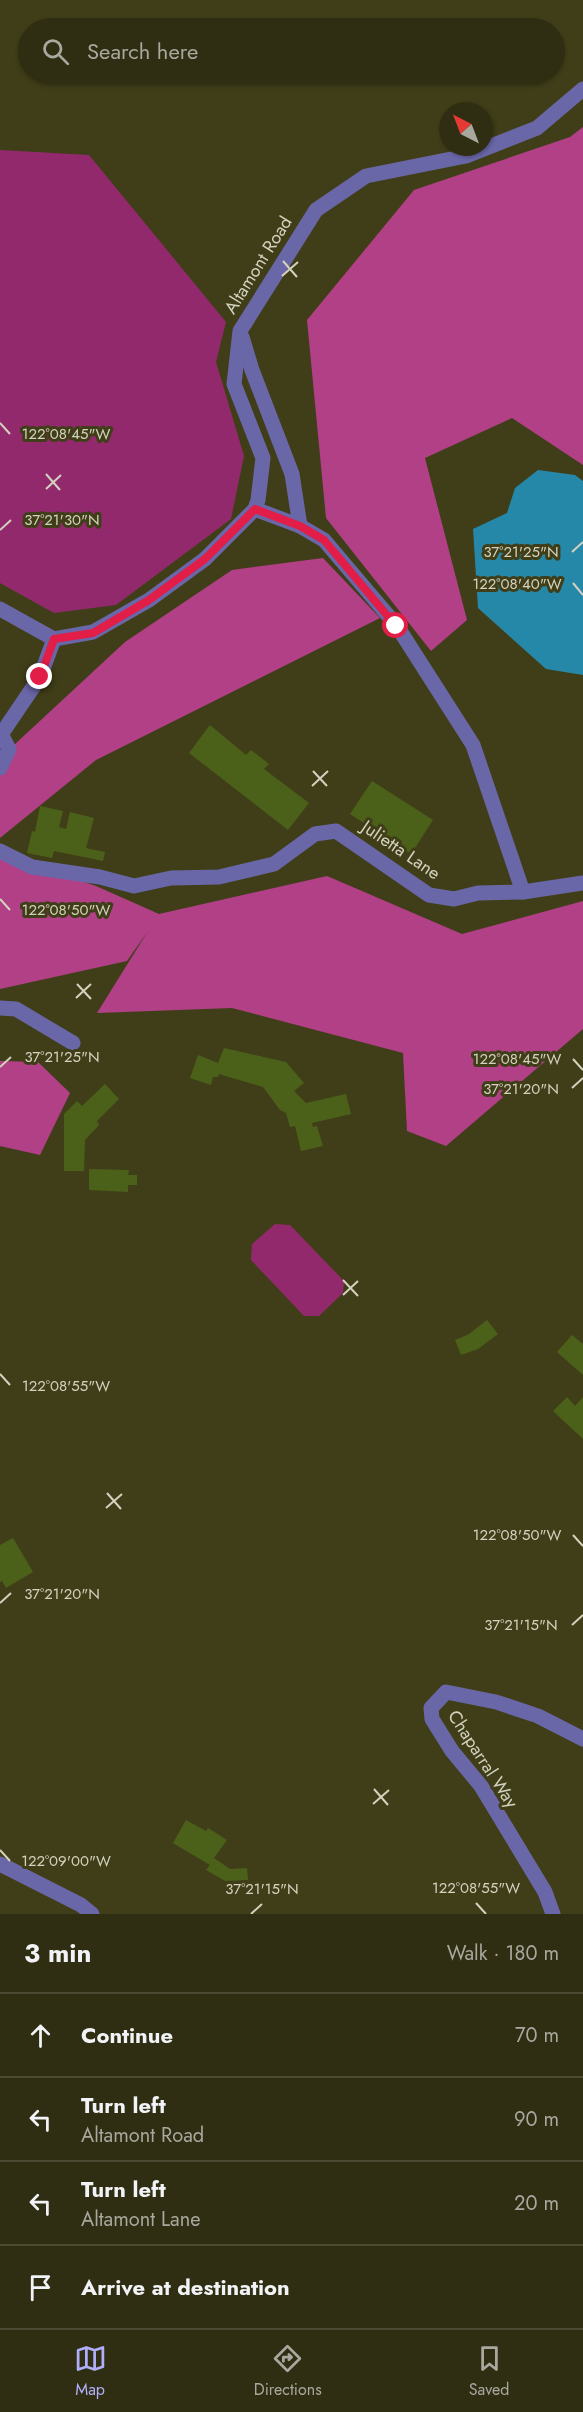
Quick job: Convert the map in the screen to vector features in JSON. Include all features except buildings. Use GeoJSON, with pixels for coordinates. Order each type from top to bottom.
{"type":"FeatureCollection","features":[{"type":"Feature","properties":{"kind":"street","name":"Altamont Road"},"geometry":{"type":"LineString","coordinates":[[255,509],[263,458],[234,384],[240,331],[316,210],[366,176],[466,156],[537,128],[583,89]]}},
{"type":"Feature","properties":{"kind":"street"},"geometry":{"type":"LineString","coordinates":[[240,331],[252,370],[292,474],[300,526]]}},
{"type":"Feature","properties":{"kind":"street"},"geometry":{"type":"LineString","coordinates":[[0,609],[54,639],[93,633],[149,600],[205,559],[255,509],[300,526],[324,540],[396,626],[473,745],[523,892]]}},
{"type":"Feature","properties":{"kind":"street"},"geometry":{"type":"LineString","coordinates":[[0,768],[9,749],[1,735],[40,677],[54,639]]}},
{"type":"Feature","properties":{"kind":"street","name":"Julietta Lane"},"geometry":{"type":"LineString","coordinates":[[0,850],[32,867],[100,877],[134,886],[171,878],[219,877],[274,864],[315,834],[336,831],[429,895],[454,899],[478,893],[523,892],[583,883]]}},
{"type":"Feature","properties":{"kind":"street"},"geometry":{"type":"LineString","coordinates":[[0,1008],[16,1009],[73,1043]]}},
{"type":"Feature","properties":{"kind":"street","name":"Chaparral Way"},"geometry":{"type":"LineString","coordinates":[[553,1914],[545,1892],[481,1786],[452,1751],[432,1719],[431,1708],[446,1692],[496,1702],[538,1716],[583,1739]]}},
{"type":"Feature","properties":{"kind":"street"},"geometry":{"type":"LineString","coordinates":[[0,1864],[81,1905],[92,1914]]}},
{"type":"Feature","properties":{"kind":"shaded area"},"geometry":{"type":"Polygon","coordinates":[[[583,127],[583,465],[512,418],[425,458],[467,620],[431,651],[326,518],[307,320],[414,190],[570,137],[583,127]]]}},
{"type":"Feature","properties":{"kind":"shaded area"},"geometry":{"type":"Polygon","coordinates":[[[0,150],[89,155],[226,322],[216,362],[244,456],[231,519],[116,605],[54,613],[0,583],[0,150]]]}},
{"type":"Feature","properties":{"kind":"shaded area"},"geometry":{"type":"Polygon","coordinates":[[[323,558],[380,618],[96,760],[0,838],[0,758],[125,642],[232,570],[323,558]]]}},
{"type":"Feature","properties":{"kind":"shaded area"},"geometry":{"type":"Polygon","coordinates":[[[0,854],[96,886],[159,914],[327,876],[462,934],[583,901],[583,1029],[446,1146],[407,1131],[403,1053],[232,1008],[97,1013],[148,931],[127,961],[0,989],[0,854]]]}},
{"type":"Feature","properties":{"kind":"shaded area"},"geometry":{"type":"Polygon","coordinates":[[[0,1061],[38,1062],[70,1093],[40,1155],[0,1146],[0,1061]]]}},
{"type":"Feature","properties":{"kind":"shaded area"},"geometry":{"type":"Polygon","coordinates":[[[275,1224],[290,1225],[344,1281],[343,1293],[319,1316],[304,1316],[251,1260],[252,1244],[275,1224]]]}},
{"type":"Feature","properties":{"kind":"water"},"geometry":{"type":"Polygon","coordinates":[[[538,470],[575,475],[583,481],[583,675],[546,669],[478,608],[473,529],[507,513],[515,488],[538,470]]]}},
{"type":"Feature","properties":{"kind":"route"},"geometry":{"type":"LineString","coordinates":[[40,677],[54,639],[93,633],[149,600],[205,559],[255,509],[300,526],[324,540],[396,626]]}}]}
